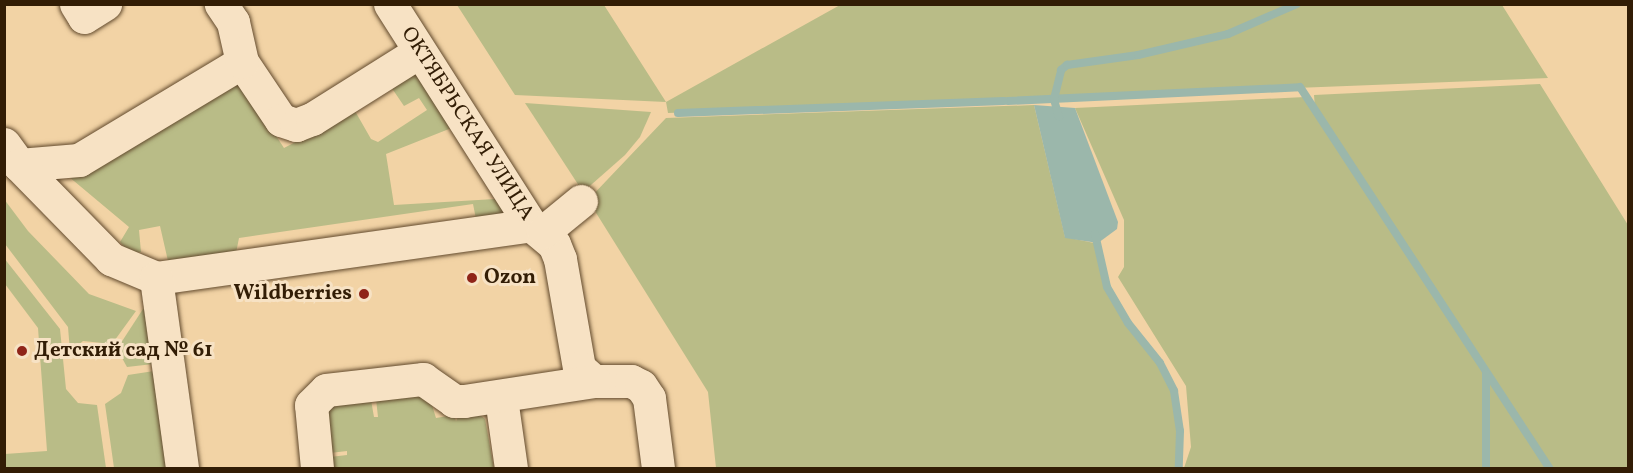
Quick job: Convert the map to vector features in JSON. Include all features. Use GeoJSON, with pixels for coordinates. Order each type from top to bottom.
{"type":"FeatureCollection","features":[{"type":"Feature","properties":{"kind":"street"},"geometry":{"type":"LineString","coordinates":[[76,4],[84,17],[105,4]]}},
{"type":"Feature","properties":{"kind":"street"},"geometry":{"type":"LineString","coordinates":[[221,4],[233,22],[243,62],[282,120],[296,125],[368,99],[418,52]]}},
{"type":"Feature","properties":{"kind":"street","name":"ОКТЯБРЬСКАЯ УЛИЦА"},"geometry":{"type":"LineString","coordinates":[[390,4],[418,52],[537,229],[560,259],[579,368],[594,381]]}},
{"type":"Feature","properties":{"kind":"street"},"geometry":{"type":"LineString","coordinates":[[12,154],[79,160],[243,62]]}},
{"type":"Feature","properties":{"kind":"street"},"geometry":{"type":"LineString","coordinates":[[12,154],[111,259],[156,278],[537,229],[581,201]]}},
{"type":"Feature","properties":{"kind":"street"},"geometry":{"type":"LineString","coordinates":[[156,278],[182,468]]}},
{"type":"Feature","properties":{"kind":"street"},"geometry":{"type":"LineString","coordinates":[[317,468],[311,405],[326,390],[423,379],[454,401],[501,398],[616,378],[641,386],[649,398],[658,468]]}},
{"type":"Feature","properties":{"kind":"street"},"geometry":{"type":"LineString","coordinates":[[501,398],[512,468]]}},
{"type":"Feature","properties":{"kind":"green space"},"geometry":{"type":"Polygon","coordinates":[[[457,5],[604,5],[666,102],[515,95],[457,5]]]}},
{"type":"Feature","properties":{"kind":"green space"},"geometry":{"type":"Polygon","coordinates":[[[840,5],[1502,5],[1548,78],[668,113],[666,102],[840,5]]]}},
{"type":"Feature","properties":{"kind":"green space"},"geometry":{"type":"Polygon","coordinates":[[[413,67],[454,127],[386,154],[394,205],[495,199],[506,215],[476,219],[473,204],[239,238],[236,253],[168,261],[160,226],[139,230],[141,252],[130,253],[120,242],[129,227],[68,176],[230,83],[241,82],[284,148],[355,111],[371,139],[378,142],[427,110],[419,98],[404,106],[389,84],[413,67]]]}},
{"type":"Feature","properties":{"kind":"green space"},"geometry":{"type":"Polygon","coordinates":[[[1540,84],[1628,225],[1628,468],[1184,468],[1191,447],[1186,386],[1118,277],[1124,267],[1124,220],[1075,108],[1305,97],[1315,109],[1314,95],[1540,84]]]}},
{"type":"Feature","properties":{"kind":"green space"},"geometry":{"type":"Polygon","coordinates":[[[525,103],[651,112],[640,137],[625,155],[583,192],[525,103]]]}},
{"type":"Feature","properties":{"kind":"green space"},"geometry":{"type":"Polygon","coordinates":[[[1034,105],[1065,237],[1094,243],[1107,287],[1128,323],[1160,363],[1174,391],[1180,431],[1179,468],[716,468],[708,392],[588,200],[666,118],[1034,105]]]}},
{"type":"Feature","properties":{"kind":"green space"},"geometry":{"type":"Polygon","coordinates":[[[4,199],[28,231],[89,294],[136,311],[112,344],[83,341],[70,352],[68,327],[5,244],[4,199]]]}},
{"type":"Feature","properties":{"kind":"green space"},"geometry":{"type":"Polygon","coordinates":[[[4,258],[60,329],[66,389],[78,403],[97,405],[106,468],[5,468],[5,454],[47,451],[38,328],[5,284],[4,258]]]}},
{"type":"Feature","properties":{"kind":"green space"},"geometry":{"type":"Polygon","coordinates":[[[143,309],[146,309],[153,364],[127,367],[117,349],[143,309]]]}},
{"type":"Feature","properties":{"kind":"green space"},"geometry":{"type":"Polygon","coordinates":[[[154,371],[167,468],[114,468],[105,404],[121,393],[128,375],[154,371]]]}},
{"type":"Feature","properties":{"kind":"green space"},"geometry":{"type":"Polygon","coordinates":[[[414,394],[431,402],[436,418],[454,415],[456,421],[459,415],[480,415],[485,419],[494,468],[332,468],[330,457],[347,455],[347,451],[330,453],[326,412],[335,405],[371,400],[374,417],[378,417],[376,399],[414,394]]]}},
{"type":"Feature","properties":{"kind":"shaded area"},"geometry":{"type":"Polygon","coordinates":[[[1034,105],[1075,108],[1118,222],[1117,229],[1098,243],[1065,238],[1034,105]]]}},
{"type":"Feature","properties":{"kind":"waterway"},"geometry":{"type":"LineString","coordinates":[[1059,117],[1054,99],[1061,70],[1067,65],[1138,55],[1228,34],[1297,4]]}},
{"type":"Feature","properties":{"kind":"waterway"},"geometry":{"type":"LineString","coordinates":[[1008,101],[1300,87],[1549,468]]}},
{"type":"Feature","properties":{"kind":"waterway"},"geometry":{"type":"LineString","coordinates":[[678,113],[1004,101]]}},
{"type":"Feature","properties":{"kind":"waterway"},"geometry":{"type":"LineString","coordinates":[[1095,234],[1107,287],[1128,323],[1160,363],[1174,391],[1180,431],[1179,468]]}},
{"type":"Feature","properties":{"kind":"waterway"},"geometry":{"type":"LineString","coordinates":[[1486,374],[1486,468]]}},
{"type":"Feature","properties":{"kind":"place","name":"Ozon"},"geometry":{"type":"Point","coordinates":[472,278]}},
{"type":"Feature","properties":{"kind":"place","name":"Wildberries"},"geometry":{"type":"Point","coordinates":[364,294]}},
{"type":"Feature","properties":{"kind":"place","name":"Детский сад № 61"},"geometry":{"type":"Point","coordinates":[22,351]}}]}
